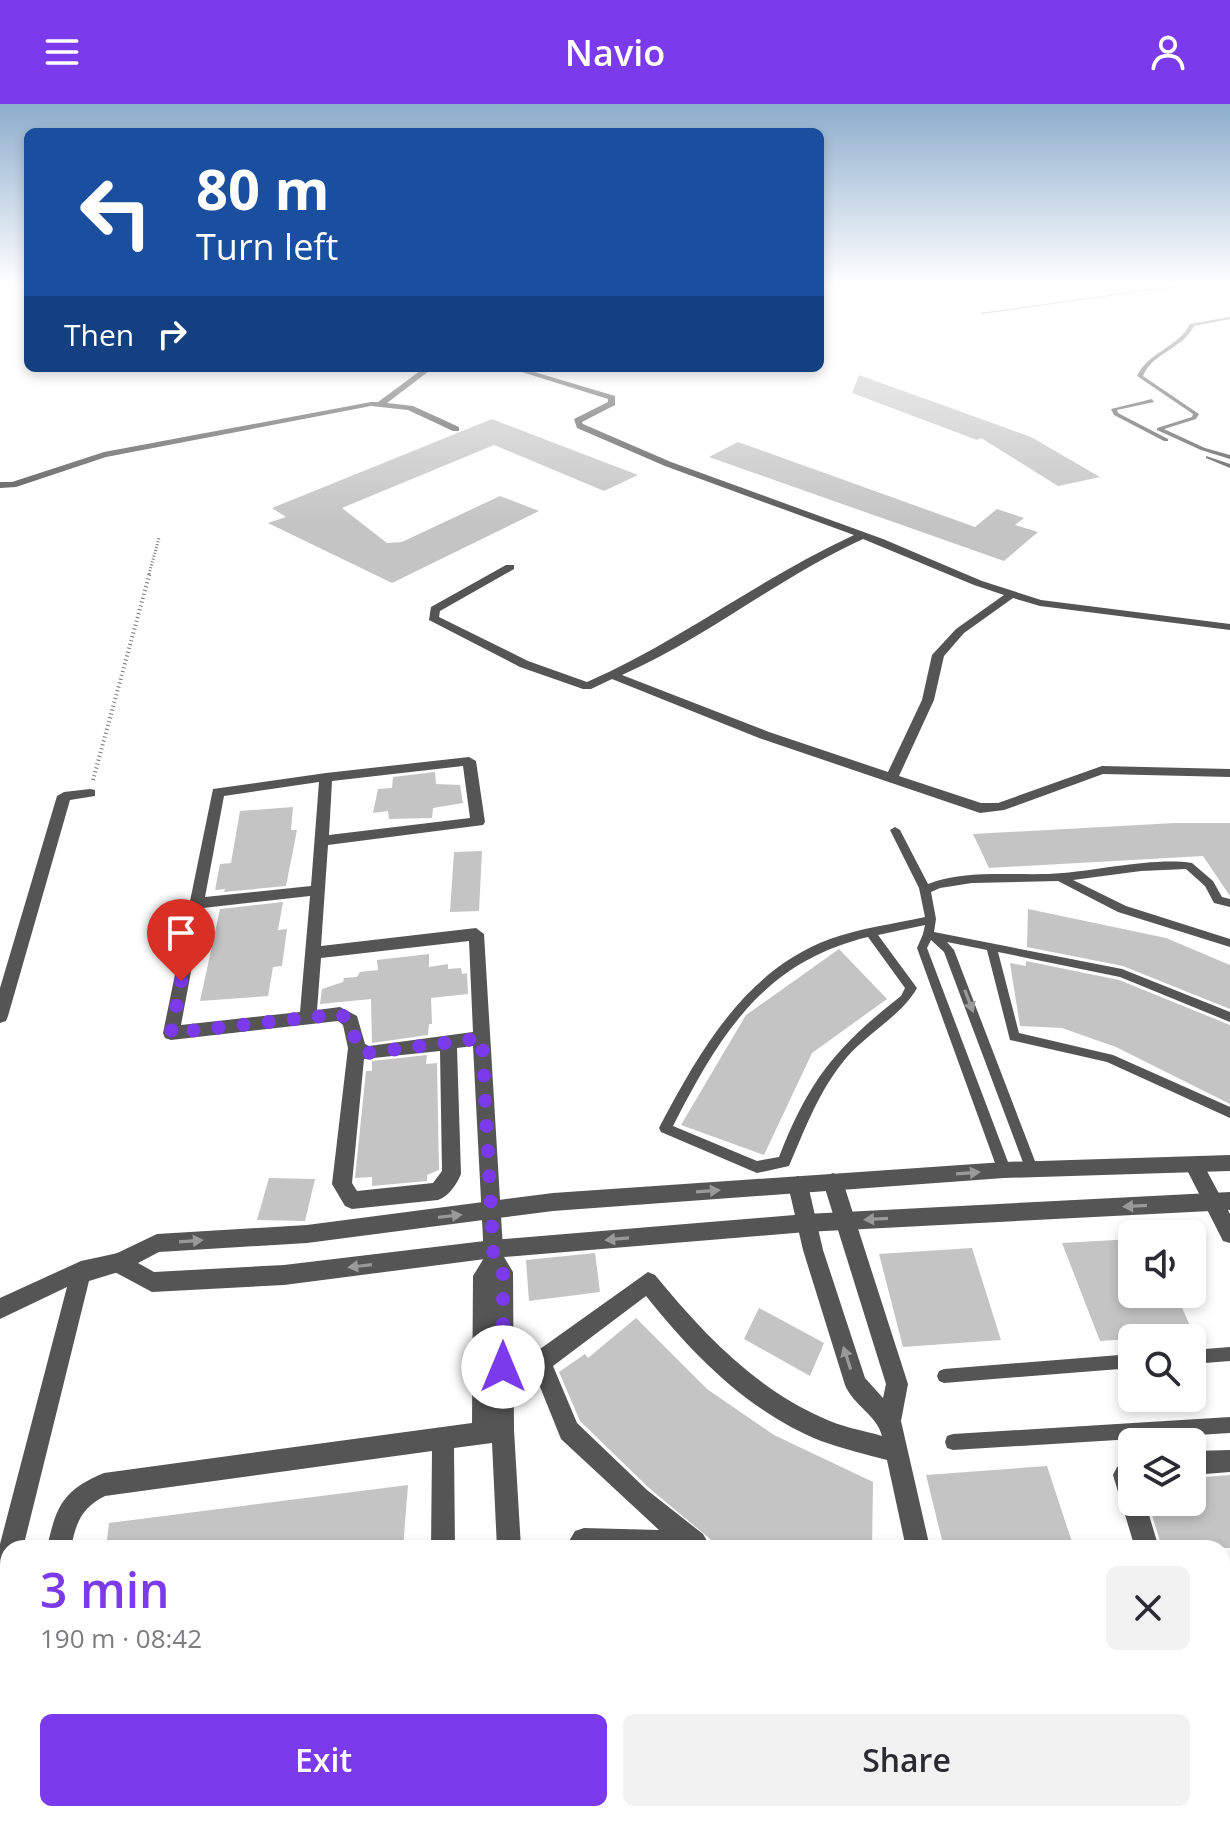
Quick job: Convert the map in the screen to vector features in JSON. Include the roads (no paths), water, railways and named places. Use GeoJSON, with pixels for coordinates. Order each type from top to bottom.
{"type":"FeatureCollection","features":[{"type":"Feature","properties":{"kind":"street"},"geometry":{"type":"LineString","coordinates":[[382,403],[424,372]]}},
{"type":"Feature","properties":{"kind":"street"},"geometry":{"type":"LineString","coordinates":[[526,372],[612,398],[612,403],[577,421],[580,426],[668,464],[863,535],[1012,594],[1040,603],[1103,613],[1230,627]]}},
{"type":"Feature","properties":{"kind":"street"},"geometry":{"type":"LineString","coordinates":[[0,485],[13,485],[104,455],[278,419],[382,403],[410,408],[456,429]]}},
{"type":"Feature","properties":{"kind":"street"},"geometry":{"type":"LineString","coordinates":[[510,567],[435,609],[433,618],[524,664],[587,686],[614,676],[716,620],[796,566],[863,535]]}},
{"type":"Feature","properties":{"kind":"street"},"geometry":{"type":"LineString","coordinates":[[892,777],[928,700],[938,655],[960,631],[1012,594]]}},
{"type":"Feature","properties":{"kind":"street"},"geometry":{"type":"LineString","coordinates":[[614,676],[764,735],[980,808],[999,807],[1102,770],[1230,773]]}},
{"type":"Feature","properties":{"kind":"street"},"geometry":{"type":"LineString","coordinates":[[323,841],[478,822],[469,761],[218,792],[171,1033],[340,1014],[351,1021],[357,1048],[342,1184],[352,1200],[438,1191],[447,1184],[452,1174],[448,1042]]}},
{"type":"Feature","properties":{"kind":"street"},"geometry":{"type":"LineString","coordinates":[[308,1018],[326,777]]}},
{"type":"Feature","properties":{"kind":"street"},"geometry":{"type":"LineString","coordinates":[[0,1016],[64,796],[90,793]]}},
{"type":"Feature","properties":{"kind":"street"},"geometry":{"type":"LineString","coordinates":[[196,903],[319,890]]}},
{"type":"Feature","properties":{"kind":"street"},"geometry":{"type":"LineString","coordinates":[[313,953],[476,934],[493,1255],[483,1276],[493,1431],[508,1540]]}},
{"type":"Feature","properties":{"kind":"street"},"geometry":{"type":"LineString","coordinates":[[357,1048],[368,1053],[482,1038]]}},
{"type":"Feature","properties":{"kind":"street"},"geometry":{"type":"LineString","coordinates":[[0,1309],[81,1271],[118,1263],[157,1243],[307,1234],[553,1202],[1004,1170],[1230,1163]]}},
{"type":"Feature","properties":{"kind":"street"},"geometry":{"type":"LineString","coordinates":[[1194,1166],[1222,1201],[1230,1234]]}},
{"type":"Feature","properties":{"kind":"street"},"geometry":{"type":"LineString","coordinates":[[833,1182],[897,1384],[890,1421],[916,1540]]}},
{"type":"Feature","properties":{"kind":"street"},"geometry":{"type":"LineString","coordinates":[[798,1185],[806,1223],[856,1385],[890,1421]]}},
{"type":"Feature","properties":{"kind":"street"},"geometry":{"type":"LineString","coordinates":[[118,1263],[152,1282],[284,1275],[806,1223],[1222,1201]]}},
{"type":"Feature","properties":{"kind":"street"},"geometry":{"type":"LineString","coordinates":[[13,1540],[81,1271]]}},
{"type":"Feature","properties":{"kind":"street"},"geometry":{"type":"LineString","coordinates":[[689,1540],[639,1498],[569,1431],[541,1362],[648,1282],[678,1320],[749,1389],[816,1427],[896,1451]]}},
{"type":"Feature","properties":{"kind":"street"},"geometry":{"type":"LineString","coordinates":[[61,1540],[67,1512],[81,1495],[104,1485],[493,1431]]}},
{"type":"Feature","properties":{"kind":"street"},"geometry":{"type":"LineString","coordinates":[[443,1437],[443,1540]]}},
{"type":"Feature","properties":{"kind":"street"},"geometry":{"type":"LineString","coordinates":[[1206,1462],[1230,1461]]}},
{"type":"Feature","properties":{"kind":"street"},"geometry":{"type":"LineString","coordinates":[[1136,1516],[1144,1540]]}},
{"type":"Feature","properties":{"kind":"lane"},"geometry":{"type":"LineString","coordinates":[[1149,363],[1140,376],[1196,414],[1194,418],[1159,429],[1230,457]]}},
{"type":"Feature","properties":{"kind":"lane"},"geometry":{"type":"LineString","coordinates":[[1152,401],[1114,409],[1116,414],[1144,431],[1230,466]]}},
{"type":"Feature","properties":{"kind":"lane"},"geometry":{"type":"LineString","coordinates":[[895,830],[927,889],[931,935],[922,948],[1004,1170]]}},
{"type":"Feature","properties":{"kind":"lane"},"geometry":{"type":"LineString","coordinates":[[927,889],[948,882],[1061,877],[1148,865],[1188,865],[1209,884],[1218,900],[1230,903]]}},
{"type":"Feature","properties":{"kind":"lane"},"geometry":{"type":"LineString","coordinates":[[1061,877],[1122,909],[1230,943]]}},
{"type":"Feature","properties":{"kind":"lane"},"geometry":{"type":"LineString","coordinates":[[871,933],[911,988],[905,999],[846,1047],[820,1079],[801,1115],[784,1162],[757,1167],[665,1128],[701,1057],[751,998],[792,962],[833,943],[871,933],[929,920]]}},
{"type":"Feature","properties":{"kind":"lane"},"geometry":{"type":"LineString","coordinates":[[931,935],[1122,973],[1230,1017]]}},
{"type":"Feature","properties":{"kind":"lane"},"geometry":{"type":"LineString","coordinates":[[931,935],[949,950],[1032,1169]]}},
{"type":"Feature","properties":{"kind":"lane"},"geometry":{"type":"LineString","coordinates":[[991,946],[1014,1037],[1109,1058],[1230,1113]]}},
{"type":"Feature","properties":{"kind":"lane"},"geometry":{"type":"LineString","coordinates":[[1206,1356],[1230,1354]]}},
{"type":"Feature","properties":{"kind":"lane"},"geometry":{"type":"LineString","coordinates":[[944,1376],[1118,1362]]}},
{"type":"Feature","properties":{"kind":"lane"},"geometry":{"type":"LineString","coordinates":[[953,1442],[1230,1425]]}}]}
